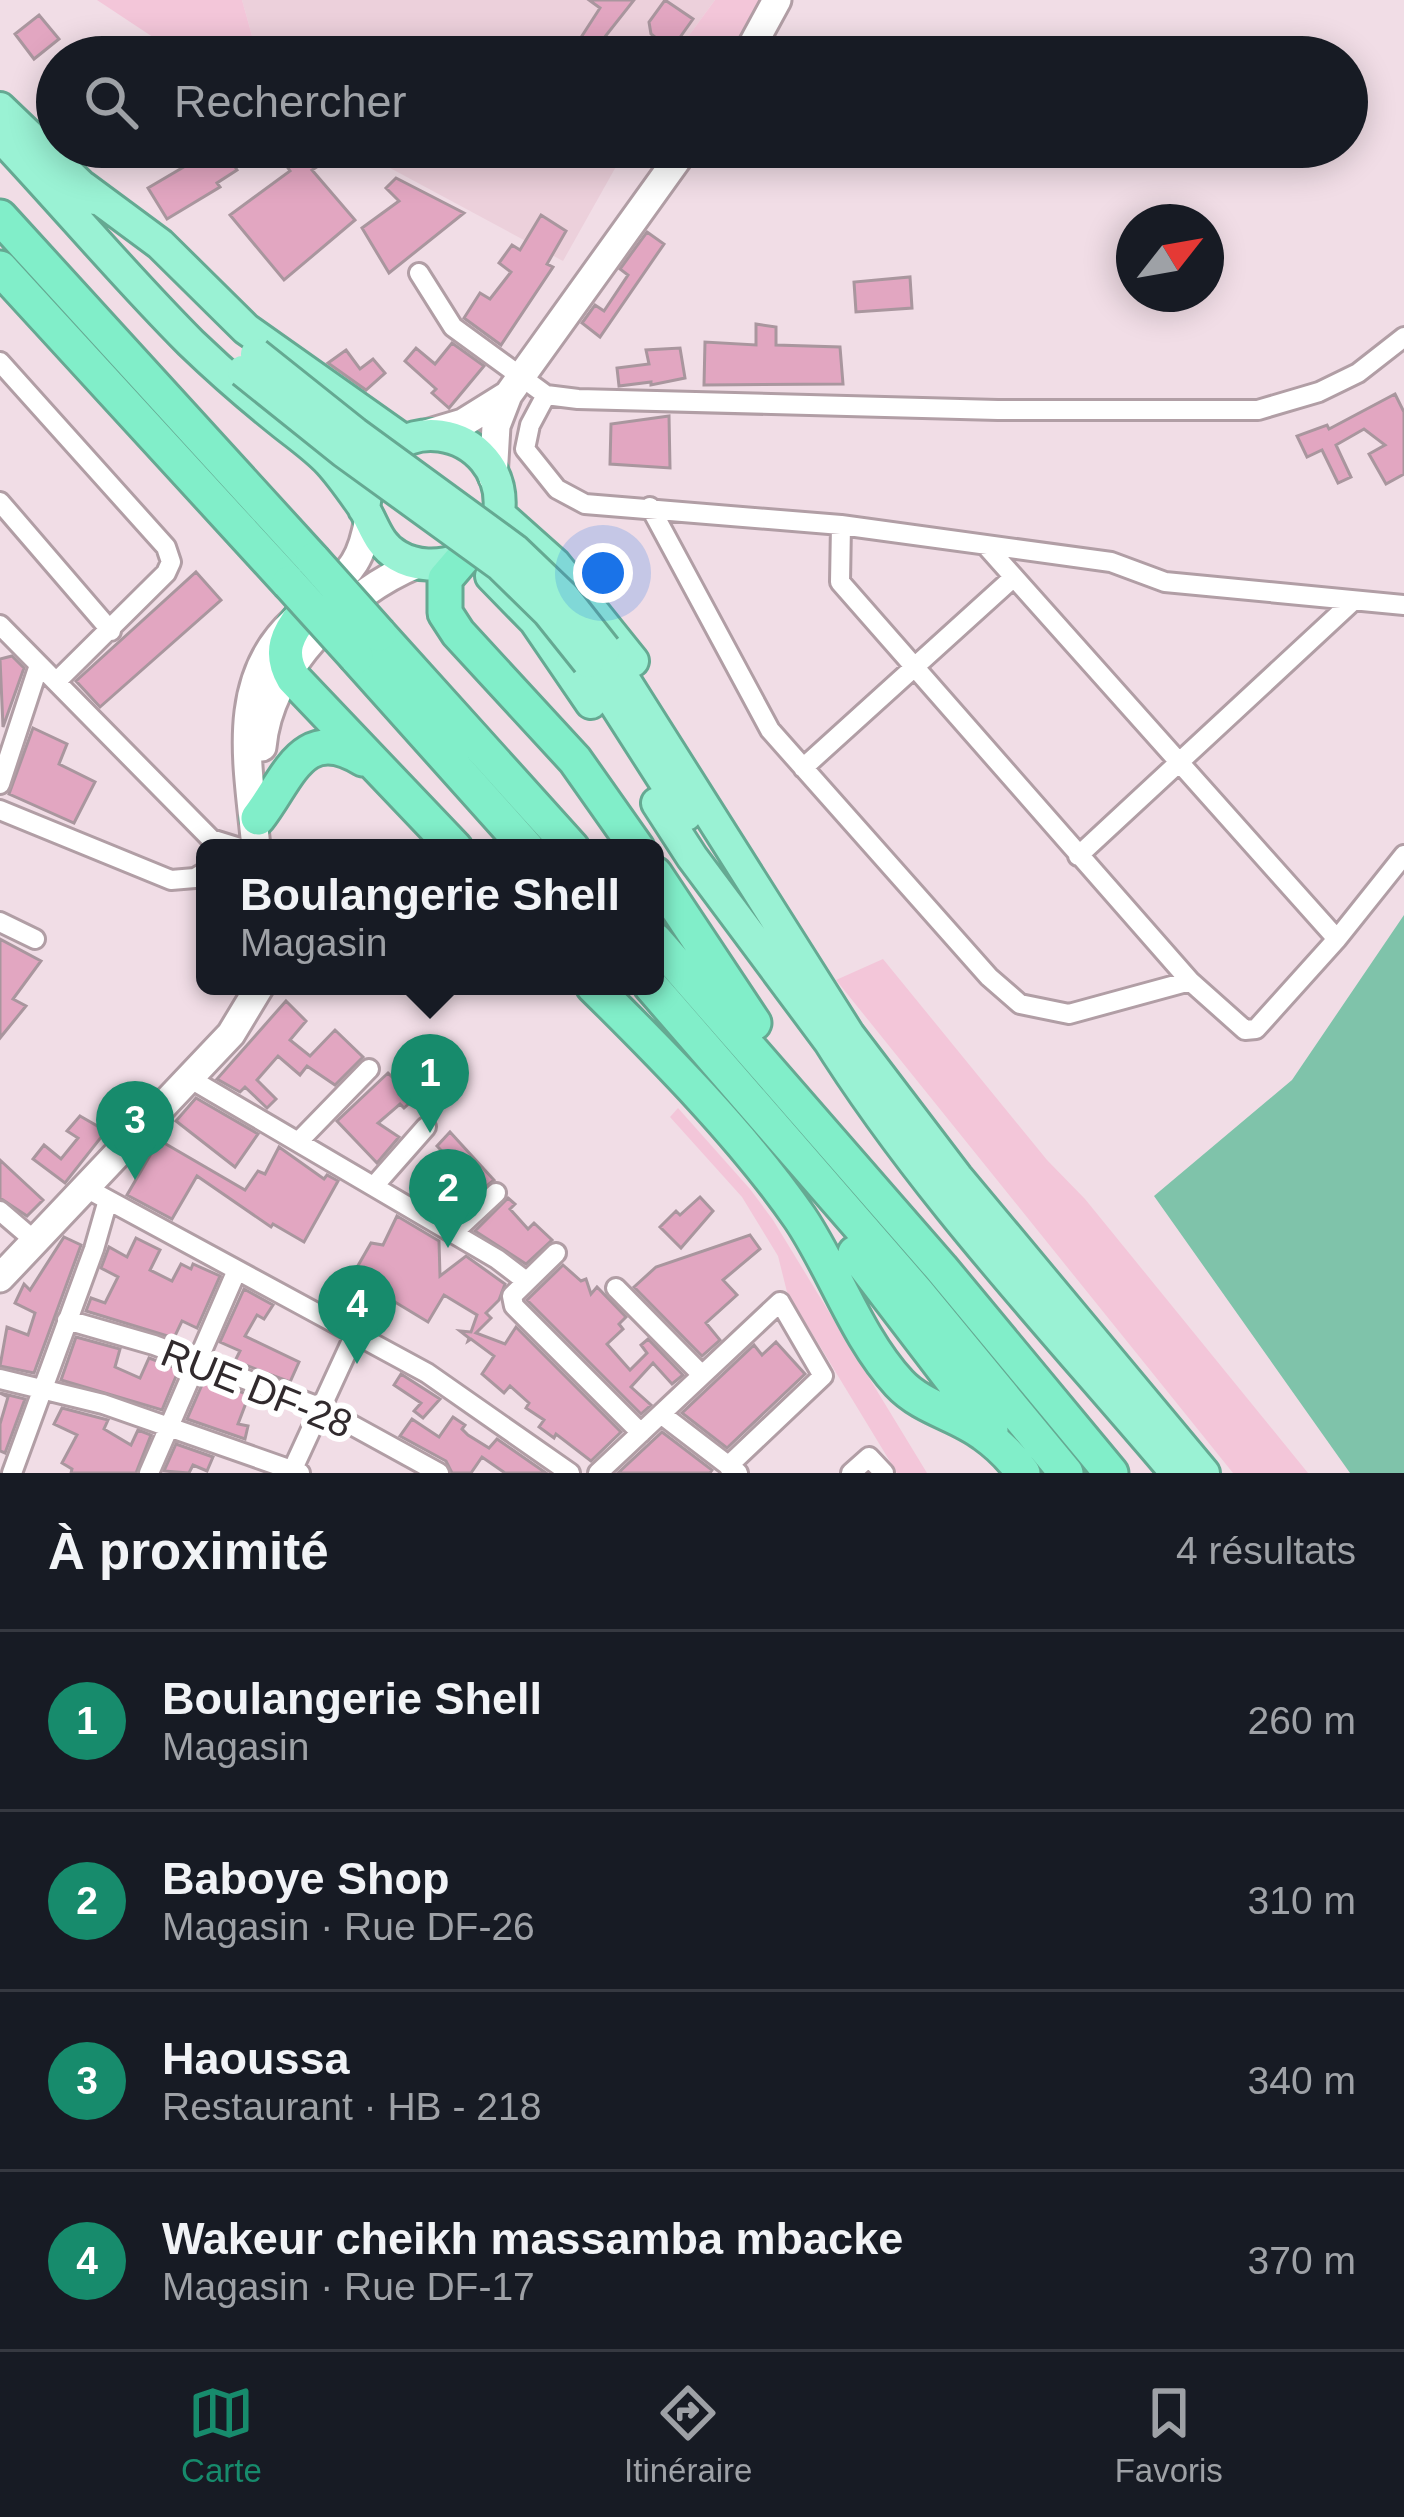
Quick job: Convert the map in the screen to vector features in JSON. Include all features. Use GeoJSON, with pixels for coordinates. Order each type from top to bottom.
{"type":"FeatureCollection","features":[{"type":"Feature","properties":{"kind":"highway"},"geometry":{"type":"LineString","coordinates":[[0,108],[36,143]]}},
{"type":"Feature","properties":{"kind":"highway"},"geometry":{"type":"LineString","coordinates":[[0,135],[36,168]]}},
{"type":"Feature","properties":{"kind":"highway"},"geometry":{"type":"LineString","coordinates":[[0,135],[191,343],[328,461],[389,550],[417,564],[448,564],[464,558]]}},
{"type":"Feature","properties":{"kind":"highway"},"geometry":{"type":"LineString","coordinates":[[36,168],[344,452],[500,565],[597,656],[839,1038]]}},
{"type":"Feature","properties":{"kind":"highway"},"geometry":{"type":"LineString","coordinates":[[62,168],[250,362]]}},
{"type":"Feature","properties":{"kind":"highway"},"geometry":{"type":"LineString","coordinates":[[82,187],[160,244],[246,328],[415,437]]}},
{"type":"Feature","properties":{"kind":"highway"},"geometry":{"type":"LineString","coordinates":[[0,217],[208,440],[302,585],[287,635],[284,657],[288,668],[299,686],[446,839]]}},
{"type":"Feature","properties":{"kind":"highway"},"geometry":{"type":"LineString","coordinates":[[0,268],[302,585],[563,839]]}},
{"type":"Feature","properties":{"kind":"highway"},"geometry":{"type":"LineString","coordinates":[[367,513],[373,469],[386,452],[415,437],[440,435],[478,454],[493,478],[499,514],[493,529],[445,579],[446,614],[574,760],[631,839]]}},
{"type":"Feature","properties":{"kind":"highway"},"geometry":{"type":"LineString","coordinates":[[499,514],[555,563],[617,637],[676,728],[879,1115],[1177,1473]]}},
{"type":"Feature","properties":{"kind":"highway"},"geometry":{"type":"LineString","coordinates":[[464,558],[489,573],[535,621],[692,856],[1204,1473]]}},
{"type":"Feature","properties":{"kind":"highway"},"geometry":{"type":"LineString","coordinates":[[368,646],[520,839]]}},
{"type":"Feature","properties":{"kind":"highway"},"geometry":{"type":"LineString","coordinates":[[257,838],[295,761],[330,746],[360,757],[388,779]]}},
{"type":"Feature","properties":{"kind":"highway"},"geometry":{"type":"LineString","coordinates":[[664,888],[750,1018],[941,1268]]}},
{"type":"Feature","properties":{"kind":"highway"},"geometry":{"type":"LineString","coordinates":[[664,950],[941,1268],[1111,1473]]}},
{"type":"Feature","properties":{"kind":"highway"},"geometry":{"type":"LineString","coordinates":[[602,995],[649,1041],[769,1178],[801,1220],[900,1385],[984,1433],[1020,1469]]}},
{"type":"Feature","properties":{"kind":"highway"},"geometry":{"type":"LineString","coordinates":[[659,995],[916,1291],[1066,1473]]}},
{"type":"Feature","properties":{"kind":"highway"},"geometry":{"type":"LineString","coordinates":[[690,1030],[1020,1469]]}},
{"type":"Feature","properties":{"kind":"main road"},"geometry":{"type":"LineString","coordinates":[[757,36],[777,0]]}},
{"type":"Feature","properties":{"kind":"main road"},"geometry":{"type":"LineString","coordinates":[[493,478],[496,426],[515,387],[671,168]]}},
{"type":"Feature","properties":{"kind":"main road"},"geometry":{"type":"LineString","coordinates":[[415,437],[463,423],[515,387]]}},
{"type":"Feature","properties":{"kind":"main road"},"geometry":{"type":"LineString","coordinates":[[257,838],[247,744],[250,693],[302,585],[353,569],[361,555],[367,513]]}},
{"type":"Feature","properties":{"kind":"main road"},"geometry":{"type":"LineString","coordinates":[[257,838],[267,710],[288,668],[318,635],[378,584],[417,564]]}},
{"type":"Feature","properties":{"kind":"main road"},"geometry":{"type":"LineString","coordinates":[[0,1278],[35,1241],[97,1194],[189,1078],[231,1034],[255,995]]}},
{"type":"Feature","properties":{"kind":"street"},"geometry":{"type":"LineString","coordinates":[[419,273],[453,327],[515,387],[546,395],[953,409],[1258,410],[1289,403],[1358,373],[1404,337]]}},
{"type":"Feature","properties":{"kind":"street"},"geometry":{"type":"LineString","coordinates":[[0,362],[166,547],[171,562],[111,631],[57,681]]}},
{"type":"Feature","properties":{"kind":"street"},"geometry":{"type":"LineString","coordinates":[[546,395],[525,449],[557,489],[585,504],[841,525],[1111,562],[1165,582],[1404,605]]}},
{"type":"Feature","properties":{"kind":"street"},"geometry":{"type":"LineString","coordinates":[[0,502],[111,631]]}},
{"type":"Feature","properties":{"kind":"street"},"geometry":{"type":"LineString","coordinates":[[650,507],[770,730],[989,977],[1021,1004],[1069,1014],[1190,981]]}},
{"type":"Feature","properties":{"kind":"street"},"geometry":{"type":"LineString","coordinates":[[841,525],[840,582],[1190,981],[1250,1031],[1337,939],[1404,855]]}},
{"type":"Feature","properties":{"kind":"street"},"geometry":{"type":"LineString","coordinates":[[988,548],[1337,939]]}},
{"type":"Feature","properties":{"kind":"street"},"geometry":{"type":"LineString","coordinates":[[803,768],[1014,577]]}},
{"type":"Feature","properties":{"kind":"street"},"geometry":{"type":"LineString","coordinates":[[1078,856],[1352,602]]}},
{"type":"Feature","properties":{"kind":"street"},"geometry":{"type":"LineString","coordinates":[[0,625],[9,648],[57,681],[211,839]]}},
{"type":"Feature","properties":{"kind":"street"},"geometry":{"type":"LineString","coordinates":[[0,784],[39,665]]}},
{"type":"Feature","properties":{"kind":"street"},"geometry":{"type":"LineString","coordinates":[[0,810],[172,880],[196,877]]}},
{"type":"Feature","properties":{"kind":"street"},"geometry":{"type":"LineString","coordinates":[[0,922],[35,938]]}},
{"type":"Feature","properties":{"kind":"street"},"geometry":{"type":"LineString","coordinates":[[298,1142],[369,1069]]}},
{"type":"Feature","properties":{"kind":"street"},"geometry":{"type":"LineString","coordinates":[[189,1078],[526,1281]]}},
{"type":"Feature","properties":{"kind":"street"},"geometry":{"type":"LineString","coordinates":[[374,1186],[426,1127]]}},
{"type":"Feature","properties":{"kind":"street"},"geometry":{"type":"LineString","coordinates":[[453,1233],[496,1193]]}},
{"type":"Feature","properties":{"kind":"street"},"geometry":{"type":"LineString","coordinates":[[12,1473],[67,1320],[97,1194],[427,1372],[568,1472]]}},
{"type":"Feature","properties":{"kind":"street"},"geometry":{"type":"LineString","coordinates":[[0,1211],[35,1241]]}},
{"type":"Feature","properties":{"kind":"street"},"geometry":{"type":"LineString","coordinates":[[556,1253],[512,1296],[514,1306],[641,1432]]}},
{"type":"Feature","properties":{"kind":"street"},"geometry":{"type":"LineString","coordinates":[[149,1473],[237,1270]]}},
{"type":"Feature","properties":{"kind":"street"},"geometry":{"type":"LineString","coordinates":[[616,1288],[702,1376]]}},
{"type":"Feature","properties":{"kind":"street"},"geometry":{"type":"LineString","coordinates":[[598,1473],[780,1302],[823,1376],[733,1469],[661,1414]]}},
{"type":"Feature","properties":{"kind":"street","name":"RUE DF-28"},"geometry":{"type":"LineString","coordinates":[[67,1320],[196,1360],[319,1407],[439,1473]]}},
{"type":"Feature","properties":{"kind":"street"},"geometry":{"type":"LineString","coordinates":[[0,1379],[43,1387],[294,1472],[355,1334]]}},
{"type":"Feature","properties":{"kind":"street"},"geometry":{"type":"LineString","coordinates":[[851,1473],[869,1457],[884,1473]]}},
{"type":"Feature","properties":{"kind":"shaded area"},"geometry":{"type":"Polygon","coordinates":[[[97,0],[242,0],[252,36],[151,36],[97,0]]]}},
{"type":"Feature","properties":{"kind":"shaded area"},"geometry":{"type":"Polygon","coordinates":[[[242,0],[715,0],[688,36],[252,36],[242,0]]]}},
{"type":"Feature","properties":{"kind":"shaded area"},"geometry":{"type":"Polygon","coordinates":[[[715,0],[765,0],[744,36],[688,36],[715,0]]]}},
{"type":"Feature","properties":{"kind":"shaded area"},"geometry":{"type":"Polygon","coordinates":[[[390,168],[615,168],[563,261],[390,168]]]}},
{"type":"Feature","properties":{"kind":"shaded area"},"geometry":{"type":"Polygon","coordinates":[[[1404,915],[1404,1473],[1350,1473],[1154,1196],[1292,1080],[1404,915]]]}},
{"type":"Feature","properties":{"kind":"shaded area"},"geometry":{"type":"Polygon","coordinates":[[[883,959],[1308,1473],[1233,1473],[836,980],[883,959]]]}},
{"type":"Feature","properties":{"kind":"shaded area"},"geometry":{"type":"Polygon","coordinates":[[[678,1108],[773,1220],[927,1473],[897,1473],[787,1292],[778,1256],[742,1197],[670,1117],[678,1108]]]}},
{"type":"Feature","properties":{"kind":"building"},"geometry":{"type":"Polygon","coordinates":[[[589,0],[634,0],[606,36],[582,36],[600,8],[589,0]]]}},
{"type":"Feature","properties":{"kind":"building"},"geometry":{"type":"Polygon","coordinates":[[[665,0],[693,19],[681,36],[654,36],[649,22],[665,0]]]}},
{"type":"Feature","properties":{"kind":"building"},"geometry":{"type":"Polygon","coordinates":[[[39,15],[56,36],[36,36],[34,59],[15,34],[39,15]]]}},
{"type":"Feature","properties":{"kind":"building"},"geometry":{"type":"Polygon","coordinates":[[[182,168],[237,170],[217,183],[220,187],[167,219],[148,188],[182,168]]]}},
{"type":"Feature","properties":{"kind":"building"},"geometry":{"type":"Polygon","coordinates":[[[288,168],[315,168],[312,170],[355,220],[284,280],[230,215],[288,168]]]}},
{"type":"Feature","properties":{"kind":"building"},"geometry":{"type":"Polygon","coordinates":[[[396,178],[464,213],[389,273],[362,228],[399,201],[386,188],[396,178]]]}},
{"type":"Feature","properties":{"kind":"building"},"geometry":{"type":"Polygon","coordinates":[[[541,215],[566,231],[547,264],[553,267],[501,345],[464,318],[480,293],[490,299],[511,272],[499,263],[512,245],[520,250],[541,215]]]}},
{"type":"Feature","properties":{"kind":"building"},"geometry":{"type":"Polygon","coordinates":[[[647,232],[664,244],[600,337],[582,323],[595,305],[604,311],[628,275],[620,269],[647,232]]]}},
{"type":"Feature","properties":{"kind":"building"},"geometry":{"type":"Polygon","coordinates":[[[910,277],[912,308],[856,312],[854,282],[910,277]]]}},
{"type":"Feature","properties":{"kind":"building"},"geometry":{"type":"Polygon","coordinates":[[[756,324],[776,327],[776,345],[840,347],[843,384],[704,385],[705,342],[756,345],[756,324]]]}},
{"type":"Feature","properties":{"kind":"building"},"geometry":{"type":"Polygon","coordinates":[[[452,343],[484,366],[449,408],[405,361],[416,348],[435,364],[452,343]]]}},
{"type":"Feature","properties":{"kind":"building"},"geometry":{"type":"Polygon","coordinates":[[[680,348],[685,378],[619,386],[617,368],[649,364],[646,350],[680,348]]]}},
{"type":"Feature","properties":{"kind":"building"},"geometry":{"type":"Polygon","coordinates":[[[346,350],[360,369],[373,359],[385,373],[366,390],[328,363],[346,350]]]}},
{"type":"Feature","properties":{"kind":"building"},"geometry":{"type":"Polygon","coordinates":[[[1395,394],[1404,412],[1404,474],[1386,484],[1369,454],[1385,445],[1364,429],[1336,445],[1351,477],[1338,483],[1322,450],[1307,457],[1297,436],[1327,425],[1329,429],[1395,394]]]}},
{"type":"Feature","properties":{"kind":"building"},"geometry":{"type":"Polygon","coordinates":[[[669,416],[670,468],[610,464],[611,424],[669,416]]]}},
{"type":"Feature","properties":{"kind":"building"},"geometry":{"type":"Polygon","coordinates":[[[196,572],[221,600],[100,707],[76,681],[196,572]]]}},
{"type":"Feature","properties":{"kind":"building"},"geometry":{"type":"Polygon","coordinates":[[[12,656],[24,668],[3,727],[0,659],[12,656]]]}},
{"type":"Feature","properties":{"kind":"building"},"geometry":{"type":"Polygon","coordinates":[[[33,728],[67,744],[59,764],[95,782],[74,823],[9,794],[33,728]]]}},
{"type":"Feature","properties":{"kind":"building"},"geometry":{"type":"Polygon","coordinates":[[[0,939],[41,961],[13,999],[26,1006],[0,1038],[0,939]]]}},
{"type":"Feature","properties":{"kind":"building"},"geometry":{"type":"Polygon","coordinates":[[[286,1001],[306,1021],[290,1040],[310,1056],[335,1030],[363,1057],[335,1085],[307,1066],[300,1075],[278,1056],[257,1080],[276,1099],[267,1108],[245,1087],[240,1092],[217,1079],[286,1001]]]}},
{"type":"Feature","properties":{"kind":"building"},"geometry":{"type":"Polygon","coordinates":[[[388,1073],[414,1099],[404,1108],[400,1104],[378,1123],[399,1137],[377,1163],[337,1121],[388,1073]]]}},
{"type":"Feature","properties":{"kind":"building"},"geometry":{"type":"Polygon","coordinates":[[[196,1098],[258,1134],[235,1167],[176,1121],[196,1098]]]}},
{"type":"Feature","properties":{"kind":"building"},"geometry":{"type":"Polygon","coordinates":[[[80,1116],[106,1131],[65,1183],[33,1159],[44,1145],[61,1159],[78,1138],[67,1131],[80,1116]]]}},
{"type":"Feature","properties":{"kind":"building"},"geometry":{"type":"Polygon","coordinates":[[[450,1132],[494,1180],[459,1209],[442,1193],[462,1172],[437,1146],[450,1132]]]}},
{"type":"Feature","properties":{"kind":"building"},"geometry":{"type":"Polygon","coordinates":[[[159,1140],[245,1190],[258,1171],[265,1174],[279,1147],[324,1179],[327,1175],[338,1181],[304,1242],[271,1227],[197,1176],[172,1219],[127,1195],[159,1140]]]}},
{"type":"Feature","properties":{"kind":"building"},"geometry":{"type":"Polygon","coordinates":[[[0,1160],[43,1200],[27,1216],[0,1198],[0,1160]]]}},
{"type":"Feature","properties":{"kind":"building"},"geometry":{"type":"Polygon","coordinates":[[[700,1197],[713,1211],[681,1248],[660,1227],[700,1197]]]}},
{"type":"Feature","properties":{"kind":"building"},"geometry":{"type":"Polygon","coordinates":[[[508,1198],[515,1204],[510,1209],[528,1229],[534,1223],[552,1240],[526,1264],[475,1231],[508,1198]]]}},
{"type":"Feature","properties":{"kind":"building"},"geometry":{"type":"Polygon","coordinates":[[[397,1216],[439,1241],[440,1276],[466,1256],[505,1284],[499,1300],[486,1313],[491,1318],[476,1333],[505,1344],[516,1327],[621,1432],[591,1461],[539,1427],[544,1420],[526,1408],[529,1403],[510,1386],[504,1393],[482,1374],[494,1356],[460,1331],[471,1332],[477,1315],[444,1295],[428,1322],[352,1276],[371,1243],[383,1245],[397,1216]]]}},
{"type":"Feature","properties":{"kind":"building"},"geometry":{"type":"Polygon","coordinates":[[[750,1235],[760,1249],[723,1280],[737,1295],[706,1323],[720,1340],[702,1356],[634,1287],[656,1267],[750,1235]]]}},
{"type":"Feature","properties":{"kind":"building"},"geometry":{"type":"Polygon","coordinates":[[[64,1237],[81,1245],[34,1373],[0,1366],[7,1327],[28,1335],[35,1313],[15,1303],[24,1284],[30,1290],[64,1237]]]}},
{"type":"Feature","properties":{"kind":"building"},"geometry":{"type":"Polygon","coordinates":[[[136,1238],[160,1250],[150,1270],[172,1281],[181,1264],[220,1276],[197,1328],[182,1321],[174,1338],[86,1311],[91,1298],[105,1303],[118,1277],[101,1268],[109,1247],[127,1257],[136,1238]]]}},
{"type":"Feature","properties":{"kind":"building"},"geometry":{"type":"Polygon","coordinates":[[[563,1265],[581,1281],[586,1279],[591,1294],[597,1287],[626,1317],[619,1324],[623,1329],[607,1344],[630,1370],[647,1353],[641,1345],[648,1339],[683,1375],[672,1384],[653,1363],[631,1387],[651,1405],[641,1414],[527,1300],[563,1265]]]}},
{"type":"Feature","properties":{"kind":"building"},"geometry":{"type":"Polygon","coordinates":[[[244,1289],[273,1305],[264,1319],[257,1315],[245,1336],[299,1362],[290,1382],[235,1361],[240,1351],[220,1342],[244,1289]]]}},
{"type":"Feature","properties":{"kind":"building"},"geometry":{"type":"Polygon","coordinates":[[[76,1337],[120,1349],[115,1367],[140,1378],[149,1358],[179,1369],[162,1410],[61,1380],[76,1337]]]}},
{"type":"Feature","properties":{"kind":"building"},"geometry":{"type":"Polygon","coordinates":[[[776,1342],[805,1374],[727,1448],[682,1413],[754,1345],[762,1355],[776,1342]]]}},
{"type":"Feature","properties":{"kind":"building"},"geometry":{"type":"Polygon","coordinates":[[[401,1374],[440,1399],[423,1418],[414,1411],[421,1403],[394,1385],[401,1374]]]}},
{"type":"Feature","properties":{"kind":"building"},"geometry":{"type":"Polygon","coordinates":[[[205,1378],[249,1395],[238,1424],[248,1426],[245,1439],[187,1419],[205,1378]]]}},
{"type":"Feature","properties":{"kind":"building"},"geometry":{"type":"Polygon","coordinates":[[[0,1393],[25,1399],[5,1453],[0,1451],[0,1424],[8,1397],[0,1393]]]}},
{"type":"Feature","properties":{"kind":"building"},"geometry":{"type":"Polygon","coordinates":[[[62,1408],[108,1420],[104,1429],[131,1445],[138,1430],[151,1435],[136,1473],[71,1473],[62,1463],[77,1435],[54,1424],[62,1408]]]}},
{"type":"Feature","properties":{"kind":"building"},"geometry":{"type":"Polygon","coordinates":[[[453,1417],[465,1425],[462,1429],[468,1435],[489,1448],[497,1439],[546,1473],[505,1473],[482,1457],[471,1473],[452,1473],[446,1461],[400,1436],[412,1419],[439,1437],[453,1417]]]}},
{"type":"Feature","properties":{"kind":"building"},"geometry":{"type":"Polygon","coordinates":[[[662,1432],[712,1470],[710,1473],[618,1473],[662,1432]]]}},
{"type":"Feature","properties":{"kind":"building"},"geometry":{"type":"Polygon","coordinates":[[[176,1444],[213,1457],[207,1471],[193,1465],[189,1473],[164,1471],[176,1444]]]}},
{"type":"Feature","properties":{"kind":"place","name":"Boulangerie Shell"},"geometry":{"type":"Point","coordinates":[430,1133]}},
{"type":"Feature","properties":{"kind":"place","name":"Haoussa"},"geometry":{"type":"Point","coordinates":[135,1180]}},
{"type":"Feature","properties":{"kind":"place","name":"Baboye Shop"},"geometry":{"type":"Point","coordinates":[448,1248]}},
{"type":"Feature","properties":{"kind":"place","name":"Wakeur cheikh massamba mbacke"},"geometry":{"type":"Point","coordinates":[357,1364]}}]}
